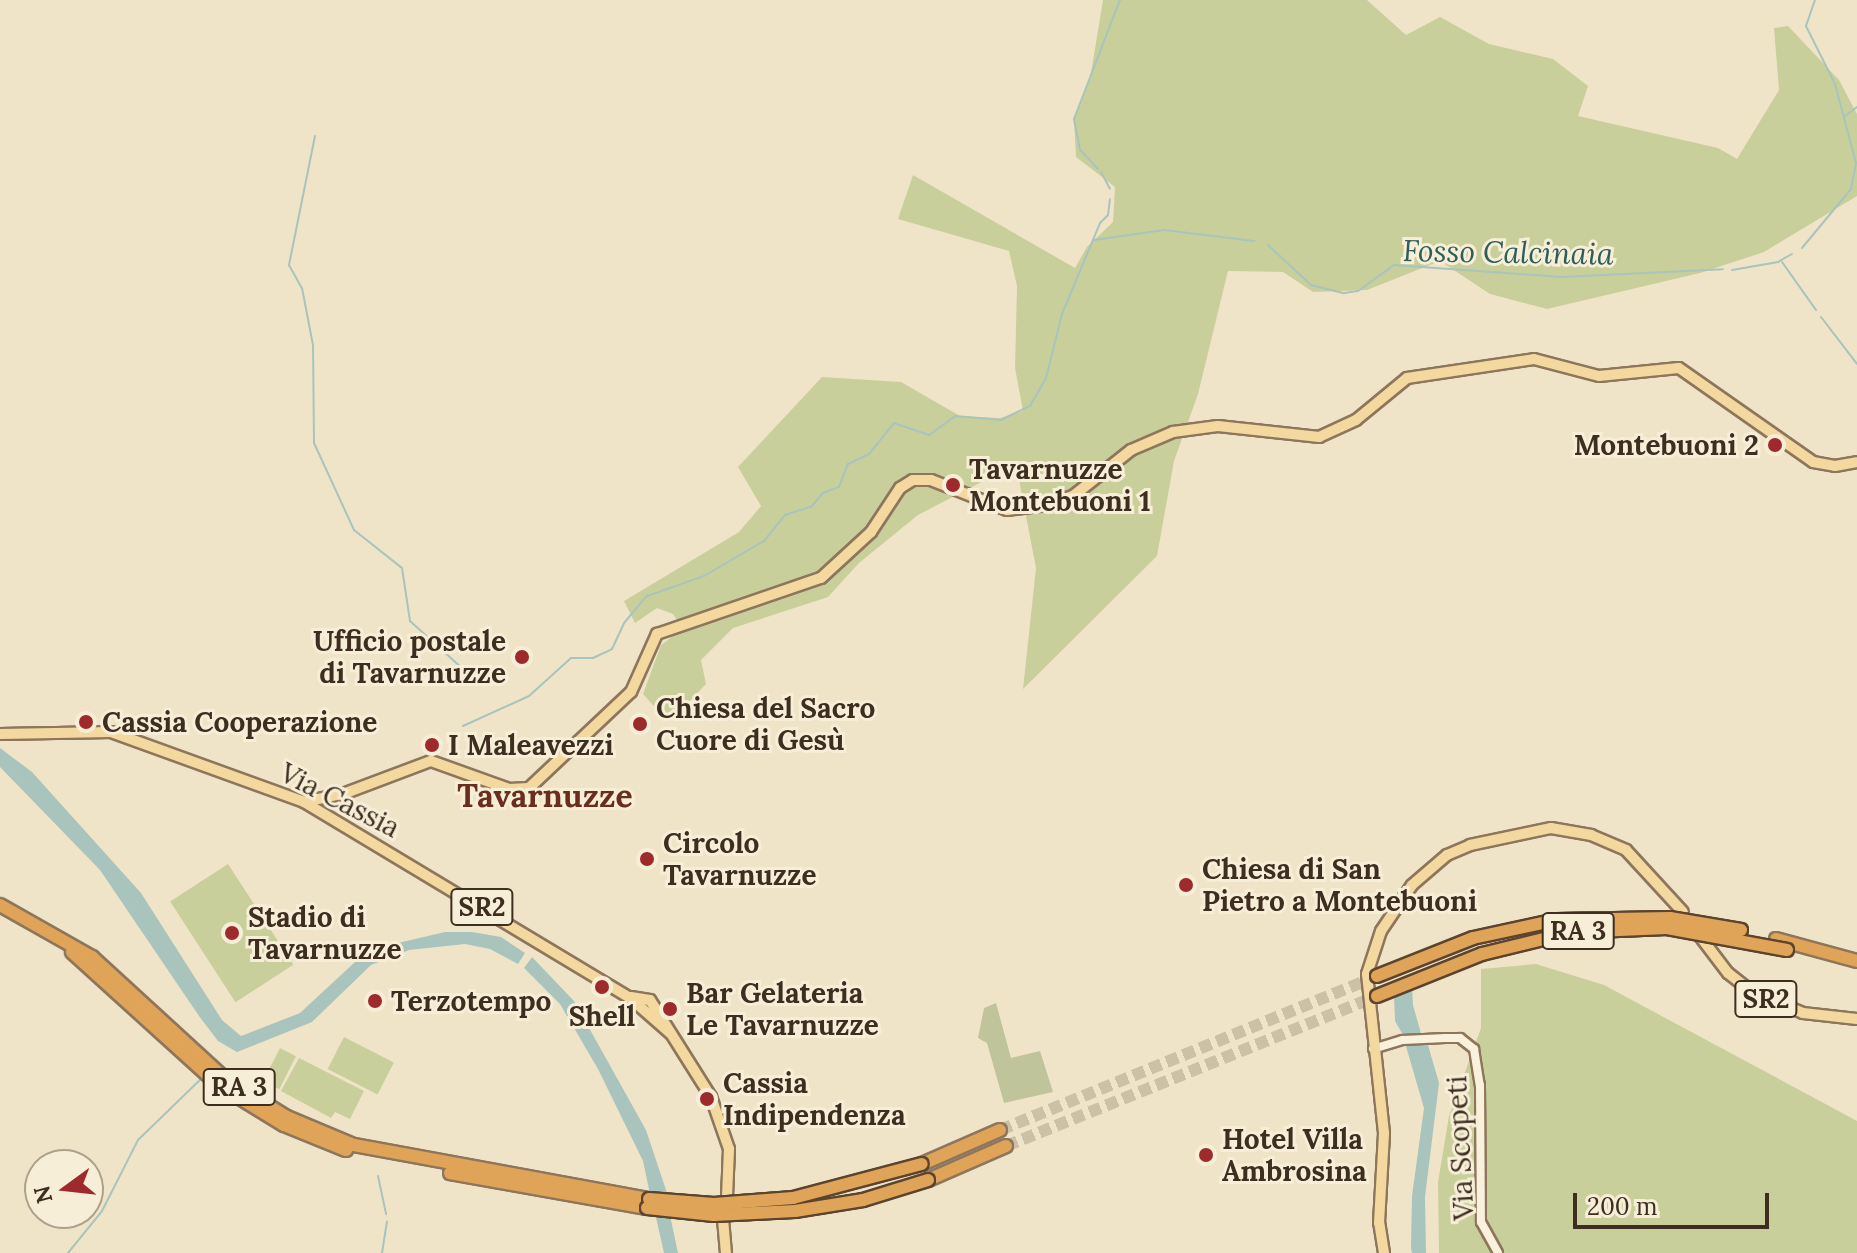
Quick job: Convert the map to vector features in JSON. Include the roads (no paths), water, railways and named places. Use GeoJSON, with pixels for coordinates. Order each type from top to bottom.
{"type":"FeatureCollection","features":[{"type":"Feature","properties":{"kind":"highway","name":"RA 3"},"geometry":{"type":"LineString","coordinates":[[0,905],[92,957],[224,1078],[287,1117],[354,1145],[530,1183]]}},
{"type":"Feature","properties":{"kind":"highway","name":"RA 3"},"geometry":{"type":"LineString","coordinates":[[0,913],[75,955],[220,1086],[284,1125],[352,1152],[714,1215],[795,1211],[853,1202],[928,1180],[1006,1146]]}},
{"type":"Feature","properties":{"kind":"highway","name":"RA 3"},"geometry":{"type":"LineString","coordinates":[[1377,976],[1473,938],[1557,920],[1670,918],[1776,939],[1857,961]]}},
{"type":"Feature","properties":{"kind":"highway","name":"RA 3"},"geometry":{"type":"LineString","coordinates":[[1377,996],[1482,954],[1581,931],[1667,928],[1787,950],[1857,969]]}},
{"type":"Feature","properties":{"kind":"highway","name":"RA 3"},"geometry":{"type":"LineString","coordinates":[[648,1204],[714,1204],[793,1198],[922,1164],[1000,1130]]}},
{"type":"Feature","properties":{"kind":"main road"},"geometry":{"type":"LineString","coordinates":[[304,802],[338,795],[425,762],[461,768],[521,790],[540,781],[631,692],[657,634],[821,578],[871,532],[900,488],[913,480],[931,480],[1010,510],[1042,506],[1073,496],[1131,450],[1173,432],[1218,426],[1319,437],[1356,420],[1407,378],[1534,359],[1599,376],[1679,368],[1813,462],[1835,466],[1857,462]]}},
{"type":"Feature","properties":{"kind":"main road","name":"Via Cassia"},"geometry":{"type":"LineString","coordinates":[[0,734],[111,732],[304,802],[645,1004],[670,1033],[702,1080],[724,1129],[731,1159],[727,1196]]}},
{"type":"Feature","properties":{"kind":"main road"},"geometry":{"type":"LineString","coordinates":[[321,811],[338,795]]}},
{"type":"Feature","properties":{"kind":"main road"},"geometry":{"type":"LineString","coordinates":[[1384,1253],[1379,1223],[1384,1133],[1367,974],[1381,931],[1412,885],[1447,855],[1470,845],[1535,829],[1591,835],[1626,850],[1648,869],[1683,912]]}},
{"type":"Feature","properties":{"kind":"main road","name":"SR2"},"geometry":{"type":"LineString","coordinates":[[1699,935],[1728,973],[1752,992],[1803,1013],[1857,1019]]}},
{"type":"Feature","properties":{"kind":"main road"},"geometry":{"type":"LineString","coordinates":[[723,1219],[726,1253]]}},
{"type":"Feature","properties":{"kind":"street","name":"Via Scopeti"},"geometry":{"type":"LineString","coordinates":[[1373,1049],[1408,1039],[1460,1038],[1478,1058],[1481,1222],[1498,1253]]}},
{"type":"Feature","properties":{"kind":"water"},"geometry":{"type":"Polygon","coordinates":[[[0,748],[32,772],[141,893],[222,1020],[241,1036],[300,1013],[368,950],[445,932],[472,932],[501,937],[525,953],[518,964],[490,949],[465,944],[409,950],[371,965],[312,1022],[237,1052],[218,1041],[199,1016],[100,870],[0,767],[0,748]]]}},
{"type":"Feature","properties":{"kind":"water"},"geometry":{"type":"Polygon","coordinates":[[[532,957],[574,1001],[646,1130],[668,1196],[650,1194],[643,1161],[598,1069],[560,1004],[524,968],[532,957]]]}},
{"type":"Feature","properties":{"kind":"water"},"geometry":{"type":"Polygon","coordinates":[[[1412,987],[1413,1005],[1422,1037],[1403,1035],[1395,1021],[1394,995],[1412,987]]]}},
{"type":"Feature","properties":{"kind":"water"},"geometry":{"type":"Polygon","coordinates":[[[1405,1043],[1428,1045],[1439,1083],[1425,1197],[1426,1253],[1412,1253],[1411,1248],[1412,1196],[1424,1108],[1405,1043]]]}},
{"type":"Feature","properties":{"kind":"water"},"geometry":{"type":"Polygon","coordinates":[[[655,1213],[670,1215],[678,1253],[664,1253],[655,1213]]]}},
{"type":"Feature","properties":{"kind":"waterway"},"geometry":{"type":"LineString","coordinates":[[1098,169],[1080,150],[1074,119],[1120,0]]}},
{"type":"Feature","properties":{"kind":"waterway"},"geometry":{"type":"LineString","coordinates":[[1802,248],[1851,189],[1856,163],[1835,84],[1806,26],[1815,0]]}},
{"type":"Feature","properties":{"kind":"waterway"},"geometry":{"type":"LineString","coordinates":[[1845,116],[1857,107]]}},
{"type":"Feature","properties":{"kind":"waterway"},"geometry":{"type":"LineString","coordinates":[[315,136],[289,265],[302,288],[313,345],[314,443],[354,530],[402,568],[410,621],[464,670]]}},
{"type":"Feature","properties":{"kind":"waterway"},"geometry":{"type":"LineString","coordinates":[[1101,172],[1110,189]]}},
{"type":"Feature","properties":{"kind":"waterway"},"geometry":{"type":"LineString","coordinates":[[463,726],[529,696],[571,658],[593,658],[612,649],[624,623],[647,596],[704,576],[764,541],[785,515],[812,506],[823,493],[839,487],[848,464],[869,454],[894,423],[929,435],[955,416],[1001,420],[1030,406],[1046,378],[1062,314],[1100,223],[1108,215],[1110,199]]}},
{"type":"Feature","properties":{"kind":"waterway","name":"Fosso Calcinaia"},"geometry":{"type":"LineString","coordinates":[[1094,240],[1164,230],[1254,241]]}},
{"type":"Feature","properties":{"kind":"waterway","name":"Fosso Calcinaia"},"geometry":{"type":"LineString","coordinates":[[1268,245],[1311,285],[1344,293],[1358,291],[1394,265],[1562,277],[1723,269]]}},
{"type":"Feature","properties":{"kind":"waterway","name":"Fosso Calcinaia"},"geometry":{"type":"LineString","coordinates":[[1732,270],[1778,262],[1792,254]]}},
{"type":"Feature","properties":{"kind":"waterway","name":"Fosso Calcinaia"},"geometry":{"type":"LineString","coordinates":[[1782,262],[1816,310]]}},
{"type":"Feature","properties":{"kind":"waterway","name":"Fosso Calcinaia"},"geometry":{"type":"LineString","coordinates":[[1821,317],[1857,364]]}},
{"type":"Feature","properties":{"kind":"waterway"},"geometry":{"type":"LineString","coordinates":[[68,1253],[102,1211],[138,1140],[202,1078]]}},
{"type":"Feature","properties":{"kind":"waterway"},"geometry":{"type":"LineString","coordinates":[[378,1176],[386,1214]]}},
{"type":"Feature","properties":{"kind":"waterway"},"geometry":{"type":"LineString","coordinates":[[382,1253],[387,1221]]}},
{"type":"Feature","properties":{"kind":"tunnel"},"geometry":{"type":"LineString","coordinates":[[1000,1130],[1377,976]]}},
{"type":"Feature","properties":{"kind":"tunnel"},"geometry":{"type":"LineString","coordinates":[[1006,1146],[1377,996]]}},
{"type":"Feature","properties":{"kind":"place","name":"Montebuoni 2"},"geometry":{"type":"Point","coordinates":[1775,445]}},
{"type":"Feature","properties":{"kind":"place","name":"Tavarnuzze Montebuoni 1"},"geometry":{"type":"Point","coordinates":[953,485]}},
{"type":"Feature","properties":{"kind":"place","name":"Ufficio postale di Tavarnuzze"},"geometry":{"type":"Point","coordinates":[522,657]}},
{"type":"Feature","properties":{"kind":"place","name":"Cassia Cooperazione"},"geometry":{"type":"Point","coordinates":[86,722]}},
{"type":"Feature","properties":{"kind":"place","name":"Chiesa del Sacro Cuore di Gesù"},"geometry":{"type":"Point","coordinates":[640,724]}},
{"type":"Feature","properties":{"kind":"place","name":"I Maleavezzi"},"geometry":{"type":"Point","coordinates":[432,745]}},
{"type":"Feature","properties":{"kind":"place","name":"Circolo Tavarnuzze"},"geometry":{"type":"Point","coordinates":[647,859]}},
{"type":"Feature","properties":{"kind":"place","name":"Chiesa di San Pietro a Montebuoni"},"geometry":{"type":"Point","coordinates":[1186,885]}},
{"type":"Feature","properties":{"kind":"place","name":"Stadio di Tavarnuzze"},"geometry":{"type":"Point","coordinates":[232,933]}},
{"type":"Feature","properties":{"kind":"place","name":"Shell"},"geometry":{"type":"Point","coordinates":[602,987]}},
{"type":"Feature","properties":{"kind":"place","name":"Terzotempo"},"geometry":{"type":"Point","coordinates":[375,1001]}},
{"type":"Feature","properties":{"kind":"place","name":"Bar Gelateria Le Tavarnuzze"},"geometry":{"type":"Point","coordinates":[670,1009]}},
{"type":"Feature","properties":{"kind":"place","name":"Cassia Indipendenza"},"geometry":{"type":"Point","coordinates":[707,1099]}},
{"type":"Feature","properties":{"kind":"place","name":"Hotel Villa Ambrosina"},"geometry":{"type":"Point","coordinates":[1206,1155]}},
{"type":"Feature","properties":{"kind":"district","name":"Tavarnuzze"},"geometry":{"type":"Point","coordinates":[545,796]}}]}
